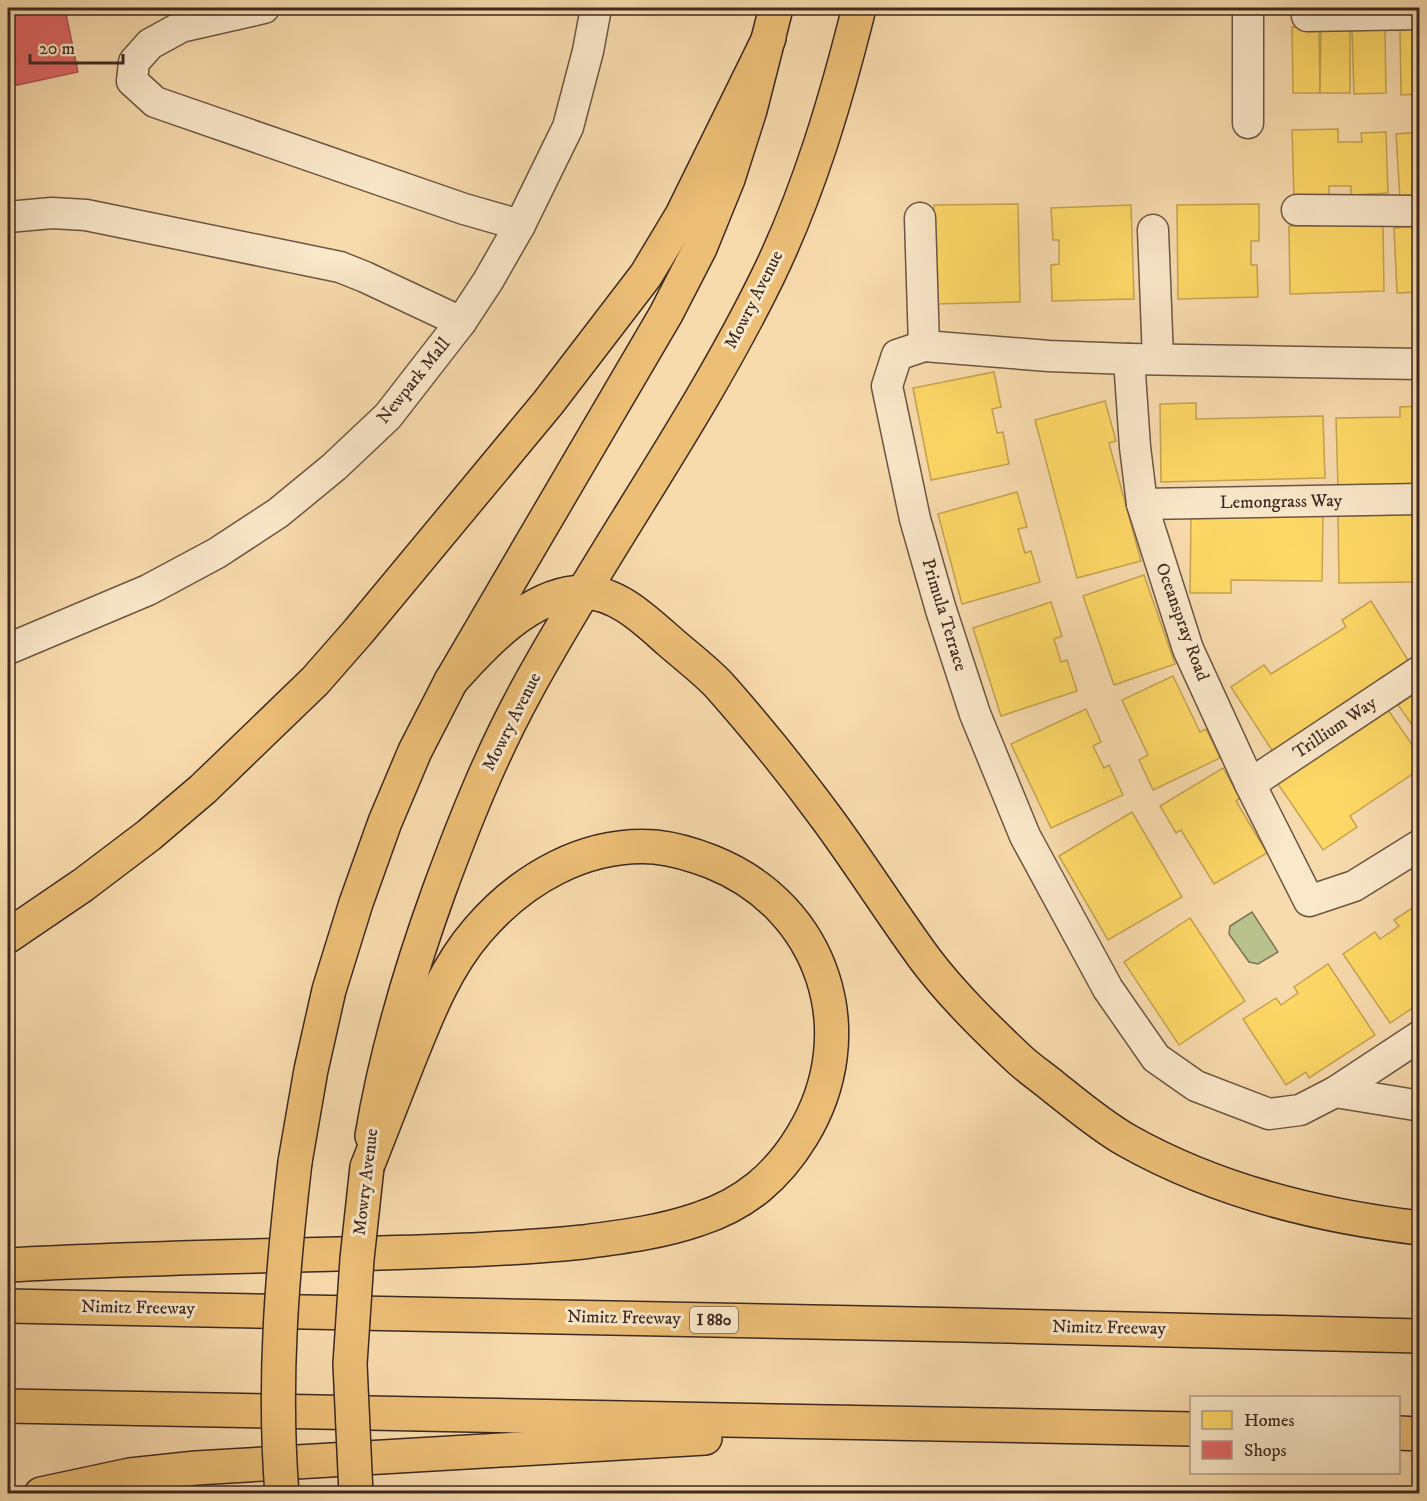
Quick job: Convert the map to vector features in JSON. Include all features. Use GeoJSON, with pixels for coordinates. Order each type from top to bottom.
{"type":"FeatureCollection","features":[{"type":"Feature","properties":{"kind":"main road","name":"Mowry Avenue"},"geometry":{"type":"LineString","coordinates":[[356,1494],[350,1364],[357,1259],[367,1167],[380,1088],[400,1009],[452,855],[488,769],[525,692],[731,346],[768,276],[798,206],[825,131],[859,8]]}},
{"type":"Feature","properties":{"kind":"main road"},"geometry":{"type":"LineString","coordinates":[[282,1494],[278,1366],[283,1264],[295,1162],[326,1002],[356,903],[385,822],[415,751],[451,681],[666,314],[700,248],[731,169],[750,110],[772,23]]}},
{"type":"Feature","properties":{"kind":"main road"},"geometry":{"type":"LineString","coordinates":[[8,936],[83,885],[149,835],[203,789],[315,681],[358,632],[548,403],[646,275],[682,214],[772,23]]}},
{"type":"Feature","properties":{"kind":"main road"},"geometry":{"type":"LineString","coordinates":[[451,681],[479,649],[528,610],[557,596],[584,592],[604,596],[621,603],[641,617],[716,682],[791,770],[926,960],[968,1007],[1023,1062],[1085,1112],[1141,1148],[1214,1182],[1266,1199],[1321,1212],[1419,1228]]}},
{"type":"Feature","properties":{"kind":"main road"},"geometry":{"type":"LineString","coordinates":[[8,1265],[170,1258],[483,1250],[609,1239],[656,1231],[700,1219],[735,1204],[766,1182],[790,1155],[811,1120],[825,1083],[831,1044],[830,1006],[822,972],[806,939],[785,912],[760,889],[730,869],[695,855],[655,847],[613,849],[571,860],[534,879],[502,905],[475,933],[451,968],[429,1011],[367,1167]]}},
{"type":"Feature","properties":{"kind":"main road","name":"Nimitz Freeway"},"geometry":{"type":"LineString","coordinates":[[8,1306],[1419,1336]]}},
{"type":"Feature","properties":{"kind":"main road"},"geometry":{"type":"LineString","coordinates":[[8,1406],[1190,1429]]}},
{"type":"Feature","properties":{"kind":"main road"},"geometry":{"type":"LineString","coordinates":[[41,1494],[130,1475],[196,1468],[961,1424]]}},
{"type":"Feature","properties":{"kind":"main road"},"geometry":{"type":"LineString","coordinates":[[1400,1433],[1419,1434]]}},
{"type":"Feature","properties":{"kind":"street"},"geometry":{"type":"LineString","coordinates":[[264,8],[181,27],[150,44],[134,62],[132,81],[154,102],[453,205],[520,225]]}},
{"type":"Feature","properties":{"kind":"street","name":"Newpark Mall"},"geometry":{"type":"LineString","coordinates":[[8,649],[148,590],[217,553],[278,513],[334,467],[388,416],[461,322],[520,225],[568,127],[588,51],[596,8]]}},
{"type":"Feature","properties":{"kind":"street"},"geometry":{"type":"LineString","coordinates":[[1248,8],[1248,123]]}},
{"type":"Feature","properties":{"kind":"street"},"geometry":{"type":"LineString","coordinates":[[1307,16],[1419,14]]}},
{"type":"Feature","properties":{"kind":"street"},"geometry":{"type":"LineString","coordinates":[[1297,210],[1419,211]]}},
{"type":"Feature","properties":{"kind":"street"},"geometry":{"type":"LineString","coordinates":[[8,217],[52,213],[86,215],[340,267],[461,322]]}},
{"type":"Feature","properties":{"kind":"street"},"geometry":{"type":"LineString","coordinates":[[920,218],[924,346]]}},
{"type":"Feature","properties":{"kind":"street","name":"Oceanspray Road"},"geometry":{"type":"LineString","coordinates":[[1154,230],[1135,447],[1142,504],[1188,649],[1250,784],[1309,901],[1354,886],[1419,845]]}},
{"type":"Feature","properties":{"kind":"street","name":"Primula Terrace"},"geometry":{"type":"LineString","coordinates":[[1419,364],[1049,356],[924,346],[897,355],[887,386],[915,519],[940,610],[975,714],[1025,836],[1108,989],[1156,1058],[1196,1086],[1269,1114],[1300,1110],[1335,1092],[1419,1036]]}},
{"type":"Feature","properties":{"kind":"street","name":"Lemongrass Way"},"geometry":{"type":"LineString","coordinates":[[1142,504],[1419,500]]}},
{"type":"Feature","properties":{"kind":"street","name":"Trillium Way"},"geometry":{"type":"LineString","coordinates":[[1250,784],[1419,671]]}},
{"type":"Feature","properties":{"kind":"street"},"geometry":{"type":"LineString","coordinates":[[1335,1092],[1415,1105]]}},
{"type":"Feature","properties":{"kind":"green space"},"geometry":{"type":"Polygon","coordinates":[[[1252,912],[1278,952],[1258,964],[1249,962],[1229,934],[1230,926],[1252,912]]]}},
{"type":"Feature","properties":{"kind":"building: Homes"},"geometry":{"type":"Polygon","coordinates":[[[1292,27],[1319,28],[1320,93],[1293,93],[1292,27]]]}},
{"type":"Feature","properties":{"kind":"building: Homes"},"geometry":{"type":"Polygon","coordinates":[[[1321,29],[1350,29],[1350,93],[1320,93],[1321,29]]]}},
{"type":"Feature","properties":{"kind":"building: Homes"},"geometry":{"type":"Polygon","coordinates":[[[1385,29],[1386,93],[1354,94],[1352,30],[1385,29]]]}},
{"type":"Feature","properties":{"kind":"building: Homes"},"geometry":{"type":"Polygon","coordinates":[[[1420,29],[1420,94],[1401,95],[1400,30],[1420,29]]]}},
{"type":"Feature","properties":{"kind":"building: Homes"},"geometry":{"type":"Polygon","coordinates":[[[1338,129],[1338,142],[1362,142],[1361,133],[1386,132],[1388,193],[1351,195],[1351,186],[1329,186],[1329,197],[1294,198],[1292,130],[1338,129]]]}},
{"type":"Feature","properties":{"kind":"building: Homes"},"geometry":{"type":"Polygon","coordinates":[[[1420,132],[1420,198],[1400,199],[1396,134],[1420,132]]]}},
{"type":"Feature","properties":{"kind":"building: Homes"},"geometry":{"type":"Polygon","coordinates":[[[1018,204],[1020,302],[935,304],[934,205],[1018,204]]]}},
{"type":"Feature","properties":{"kind":"building: Homes"},"geometry":{"type":"Polygon","coordinates":[[[1259,204],[1259,241],[1251,241],[1251,265],[1257,265],[1258,297],[1178,299],[1177,205],[1259,204]]]}},
{"type":"Feature","properties":{"kind":"building: Homes"},"geometry":{"type":"Polygon","coordinates":[[[1131,205],[1134,299],[1052,301],[1051,265],[1059,264],[1059,240],[1053,240],[1051,208],[1131,205]]]}},
{"type":"Feature","properties":{"kind":"building: Homes"},"geometry":{"type":"Polygon","coordinates":[[[1383,224],[1384,291],[1290,294],[1289,226],[1383,224]]]}},
{"type":"Feature","properties":{"kind":"building: Homes"},"geometry":{"type":"Polygon","coordinates":[[[1420,226],[1420,292],[1397,293],[1394,228],[1420,226]]]}},
{"type":"Feature","properties":{"kind":"building: Homes"},"geometry":{"type":"Polygon","coordinates":[[[994,372],[1001,407],[992,409],[997,433],[1003,432],[1009,464],[931,480],[913,388],[994,372]]]}},
{"type":"Feature","properties":{"kind":"building: Homes"},"geometry":{"type":"Polygon","coordinates":[[[1105,401],[1116,441],[1109,443],[1141,561],[1077,578],[1035,420],[1105,401]]]}},
{"type":"Feature","properties":{"kind":"building: Homes"},"geometry":{"type":"Polygon","coordinates":[[[1196,403],[1196,419],[1323,416],[1325,478],[1161,482],[1160,404],[1196,403]]]}},
{"type":"Feature","properties":{"kind":"building: Homes"},"geometry":{"type":"Polygon","coordinates":[[[1420,406],[1420,488],[1338,489],[1336,418],[1400,417],[1400,407],[1420,406]]]}},
{"type":"Feature","properties":{"kind":"building: Homes"},"geometry":{"type":"Polygon","coordinates":[[[1017,492],[1027,527],[1018,529],[1025,553],[1031,551],[1040,582],[962,604],[938,514],[1017,492]]]}},
{"type":"Feature","properties":{"kind":"building: Homes"},"geometry":{"type":"Polygon","coordinates":[[[1191,513],[1323,514],[1322,581],[1231,580],[1231,593],[1190,593],[1191,513]]]}},
{"type":"Feature","properties":{"kind":"building: Homes"},"geometry":{"type":"Polygon","coordinates":[[[1420,514],[1420,582],[1339,583],[1338,516],[1420,514]]]}},
{"type":"Feature","properties":{"kind":"building: Homes"},"geometry":{"type":"Polygon","coordinates":[[[1144,575],[1175,664],[1114,685],[1083,596],[1144,575]]]}},
{"type":"Feature","properties":{"kind":"building: Homes"},"geometry":{"type":"Polygon","coordinates":[[[1371,601],[1411,665],[1273,752],[1231,687],[1264,665],[1271,674],[1346,627],[1342,620],[1371,601]]]}},
{"type":"Feature","properties":{"kind":"building: Homes"},"geometry":{"type":"Polygon","coordinates":[[[1051,602],[1062,636],[1054,639],[1061,662],[1067,660],[1077,691],[1001,716],[973,628],[1051,602]]]}},
{"type":"Feature","properties":{"kind":"building: Homes"},"geometry":{"type":"Polygon","coordinates":[[[1173,676],[1200,732],[1206,729],[1220,758],[1153,790],[1139,760],[1148,755],[1122,700],[1173,676]]]}},
{"type":"Feature","properties":{"kind":"building: Homes"},"geometry":{"type":"Polygon","coordinates":[[[1420,690],[1420,736],[1398,705],[1420,690]]]}},
{"type":"Feature","properties":{"kind":"building: Homes"},"geometry":{"type":"Polygon","coordinates":[[[1086,709],[1101,742],[1093,746],[1104,768],[1109,765],[1123,795],[1051,828],[1011,744],[1086,709]]]}},
{"type":"Feature","properties":{"kind":"building: Homes"},"geometry":{"type":"Polygon","coordinates":[[[1388,710],[1420,756],[1420,769],[1350,816],[1357,827],[1323,850],[1278,784],[1388,710]]]}},
{"type":"Feature","properties":{"kind":"building: Homes"},"geometry":{"type":"Polygon","coordinates":[[[1223,768],[1240,798],[1236,801],[1267,853],[1214,884],[1181,830],[1176,833],[1160,806],[1223,768]]]}},
{"type":"Feature","properties":{"kind":"building: Homes"},"geometry":{"type":"Polygon","coordinates":[[[1132,812],[1182,897],[1108,940],[1059,856],[1132,812]]]}},
{"type":"Feature","properties":{"kind":"building: Homes"},"geometry":{"type":"Polygon","coordinates":[[[1420,903],[1420,1003],[1390,1023],[1343,954],[1375,932],[1380,939],[1399,926],[1394,920],[1420,903]]]}},
{"type":"Feature","properties":{"kind":"building: Homes"},"geometry":{"type":"Polygon","coordinates":[[[1190,918],[1245,1001],[1179,1045],[1124,962],[1190,918]]]}},
{"type":"Feature","properties":{"kind":"building: Homes"},"geometry":{"type":"Polygon","coordinates":[[[1328,964],[1375,1035],[1309,1078],[1306,1072],[1286,1085],[1243,1019],[1276,998],[1281,1005],[1298,993],[1294,987],[1328,964]]]}},
{"type":"Feature","properties":{"kind":"building: Shops"},"geometry":{"type":"Polygon","coordinates":[[[8,8],[70,8],[65,9],[78,72],[8,87],[8,8]]]}}]}
